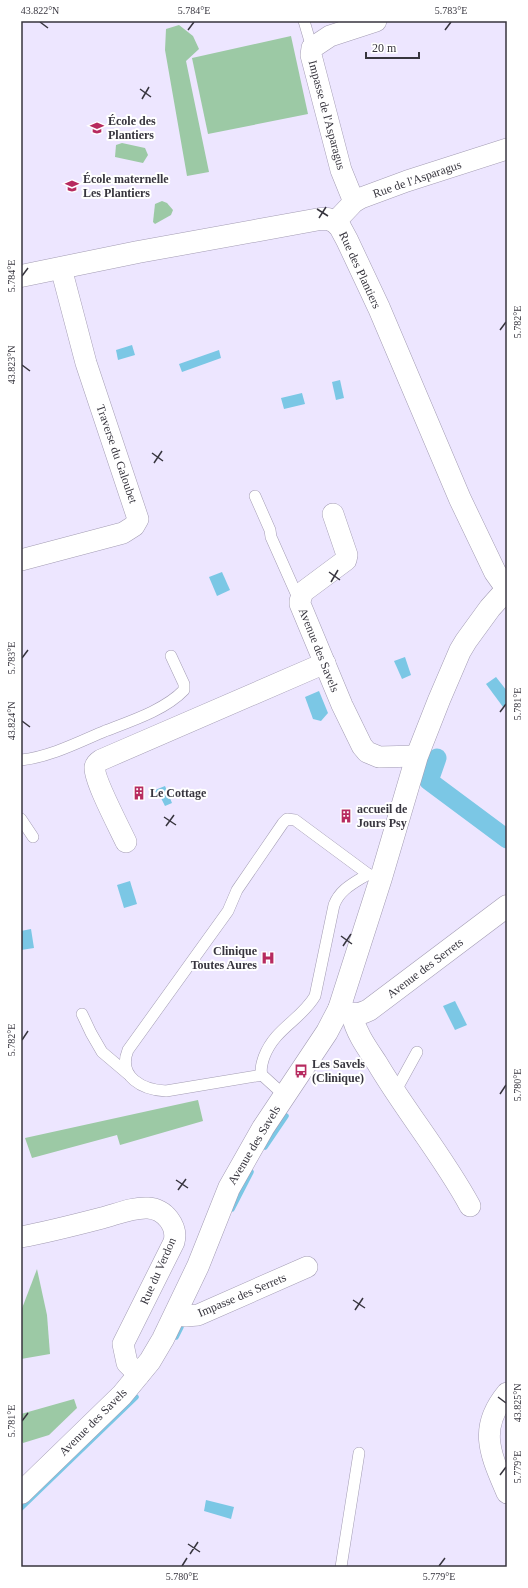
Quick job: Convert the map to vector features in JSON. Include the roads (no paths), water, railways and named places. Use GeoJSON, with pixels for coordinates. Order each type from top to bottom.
{"type":"FeatureCollection","features":[{"type":"Feature","properties":{"kind":"street","name":"Impasse de l'Asparagus"},"geometry":{"type":"LineString","coordinates":[[354,202],[341,170],[311,55],[312,48],[330,36],[376,21]]}},
{"type":"Feature","properties":{"kind":"street","name":"Rue de l'Asparagus"},"geometry":{"type":"LineString","coordinates":[[335,222],[354,202],[407,181],[507,149]]}},
{"type":"Feature","properties":{"kind":"street","name":"Rue des Plantiers"},"geometry":{"type":"LineString","coordinates":[[21,276],[138,252],[320,219],[328,219],[335,222],[340,227],[347,240],[379,308],[460,499],[495,572],[507,589]]}},
{"type":"Feature","properties":{"kind":"street","name":"Traverse du Galoubet"},"geometry":{"type":"LineString","coordinates":[[21,560],[123,533],[134,526],[138,518],[86,363],[60,268]]}},
{"type":"Feature","properties":{"kind":"street","name":"Avenue des Savels"},"geometry":{"type":"LineString","coordinates":[[333,514],[347,555],[346,560],[303,592],[300,601],[358,740],[367,752],[379,757],[417,756]]}},
{"type":"Feature","properties":{"kind":"street","name":"Avenue des Savels"},"geometry":{"type":"LineString","coordinates":[[21,1493],[122,1394],[139,1375],[163,1339],[198,1266],[229,1188],[263,1128],[327,1032],[346,1012],[375,876],[417,756],[460,651],[490,608],[507,589]]}},
{"type":"Feature","properties":{"kind":"street"},"geometry":{"type":"LineString","coordinates":[[126,842],[99,782],[94,768],[96,764],[101,760],[325,663]]}},
{"type":"Feature","properties":{"kind":"street","name":"Avenue des Serrets"},"geometry":{"type":"LineString","coordinates":[[346,1012],[363,1013],[376,1005],[507,906]]}},
{"type":"Feature","properties":{"kind":"street"},"geometry":{"type":"LineString","coordinates":[[346,1012],[395,1092],[457,1183],[470,1206]]}},
{"type":"Feature","properties":{"kind":"street","name":"Rue du Verdon"},"geometry":{"type":"LineString","coordinates":[[21,1237],[136,1209],[148,1208],[157,1210],[170,1220],[175,1232],[174,1242],[123,1344],[127,1363],[139,1375]]}},
{"type":"Feature","properties":{"kind":"street","name":"Impasse des Serrets"},"geometry":{"type":"LineString","coordinates":[[175,1315],[198,1315],[306,1267]]}},
{"type":"Feature","properties":{"kind":"street"},"geometry":{"type":"LineString","coordinates":[[507,1393],[498,1405],[492,1418],[488,1433],[492,1460],[507,1493]]}},
{"type":"Feature","properties":{"kind":"lane"},"geometry":{"type":"LineString","coordinates":[[304,21],[312,48]]}},
{"type":"Feature","properties":{"kind":"lane"},"geometry":{"type":"LineString","coordinates":[[255,496],[270,530],[271,537],[300,601]]}},
{"type":"Feature","properties":{"kind":"lane"},"geometry":{"type":"LineString","coordinates":[[21,760],[33,758],[74,745],[148,714],[179,696],[184,690],[184,684],[171,656]]}},
{"type":"Feature","properties":{"kind":"lane"},"geometry":{"type":"LineString","coordinates":[[21,818],[33,837]]}},
{"type":"Feature","properties":{"kind":"lane"},"geometry":{"type":"LineString","coordinates":[[130,1076],[125,1066],[125,1059],[128,1050],[228,910],[236,890],[287,819],[295,820],[375,876]]}},
{"type":"Feature","properties":{"kind":"lane"},"geometry":{"type":"LineString","coordinates":[[284,1095],[262,1075],[262,1064],[273,1040],[284,1027],[311,1003],[316,996],[334,906],[339,895],[354,883],[375,876]]}},
{"type":"Feature","properties":{"kind":"lane"},"geometry":{"type":"LineString","coordinates":[[82,1014],[102,1052],[144,1087],[151,1090],[166,1091],[262,1075]]}},
{"type":"Feature","properties":{"kind":"lane"},"geometry":{"type":"LineString","coordinates":[[395,1092],[417,1052]]}},
{"type":"Feature","properties":{"kind":"lane"},"geometry":{"type":"LineString","coordinates":[[341,1567],[359,1453]]}},
{"type":"Feature","properties":{"kind":"water"},"geometry":{"type":"Polygon","coordinates":[[[132,345],[135,355],[118,360],[116,350],[132,345]]]}},
{"type":"Feature","properties":{"kind":"water"},"geometry":{"type":"Polygon","coordinates":[[[219,350],[221,358],[182,372],[179,364],[219,350]]]}},
{"type":"Feature","properties":{"kind":"water"},"geometry":{"type":"Polygon","coordinates":[[[340,380],[344,398],[336,400],[332,382],[340,380]]]}},
{"type":"Feature","properties":{"kind":"water"},"geometry":{"type":"Polygon","coordinates":[[[302,393],[305,404],[284,409],[281,398],[302,393]]]}},
{"type":"Feature","properties":{"kind":"water"},"geometry":{"type":"Polygon","coordinates":[[[222,572],[230,590],[217,596],[209,577],[222,572]]]}},
{"type":"Feature","properties":{"kind":"water"},"geometry":{"type":"Polygon","coordinates":[[[405,657],[411,675],[402,679],[394,661],[405,657]]]}},
{"type":"Feature","properties":{"kind":"water"},"geometry":{"type":"Polygon","coordinates":[[[496,677],[507,691],[507,703],[503,707],[486,684],[496,677]]]}},
{"type":"Feature","properties":{"kind":"water"},"geometry":{"type":"Polygon","coordinates":[[[319,691],[328,713],[321,721],[313,719],[305,697],[319,691]]]}},
{"type":"Feature","properties":{"kind":"water"},"geometry":{"type":"Polygon","coordinates":[[[165,786],[172,803],[165,806],[155,790],[165,786]]]}},
{"type":"Feature","properties":{"kind":"water"},"geometry":{"type":"Polygon","coordinates":[[[130,881],[137,904],[124,908],[117,885],[130,881]]]}},
{"type":"Feature","properties":{"kind":"water"},"geometry":{"type":"Polygon","coordinates":[[[31,929],[34,948],[21,950],[21,931],[31,929]]]}},
{"type":"Feature","properties":{"kind":"water"},"geometry":{"type":"Polygon","coordinates":[[[455,1001],[467,1025],[455,1030],[443,1006],[455,1001]]]}},
{"type":"Feature","properties":{"kind":"water"},"geometry":{"type":"Polygon","coordinates":[[[206,1500],[234,1507],[231,1519],[204,1511],[206,1500]]]}},
{"type":"Feature","properties":{"kind":"waterway"},"geometry":{"type":"LineString","coordinates":[[437,758],[429,781],[507,839]]}},
{"type":"Feature","properties":{"kind":"waterway"},"geometry":{"type":"LineString","coordinates":[[265,1147],[286,1116]]}},
{"type":"Feature","properties":{"kind":"waterway"},"geometry":{"type":"LineString","coordinates":[[232,1209],[251,1172]]}},
{"type":"Feature","properties":{"kind":"waterway"},"geometry":{"type":"LineString","coordinates":[[176,1337],[181,1327]]}},
{"type":"Feature","properties":{"kind":"waterway"},"geometry":{"type":"LineString","coordinates":[[21,1508],[136,1397]]}},
{"type":"Feature","properties":{"kind":"place","name":"École des Plantiers"},"geometry":{"type":"Point","coordinates":[97,128]}},
{"type":"Feature","properties":{"kind":"place","name":"École maternelle Les Plantiers"},"geometry":{"type":"Point","coordinates":[72,186]}},
{"type":"Feature","properties":{"kind":"place","name":"Le Cottage"},"geometry":{"type":"Point","coordinates":[139,793]}},
{"type":"Feature","properties":{"kind":"place","name":"accueil de Jours Psy"},"geometry":{"type":"Point","coordinates":[346,816]}},
{"type":"Feature","properties":{"kind":"place","name":"Clinique Toutes Aures"},"geometry":{"type":"Point","coordinates":[268,958]}},
{"type":"Feature","properties":{"kind":"place","name":"Les Savels (Clinique)"},"geometry":{"type":"Point","coordinates":[301,1071]}}]}
